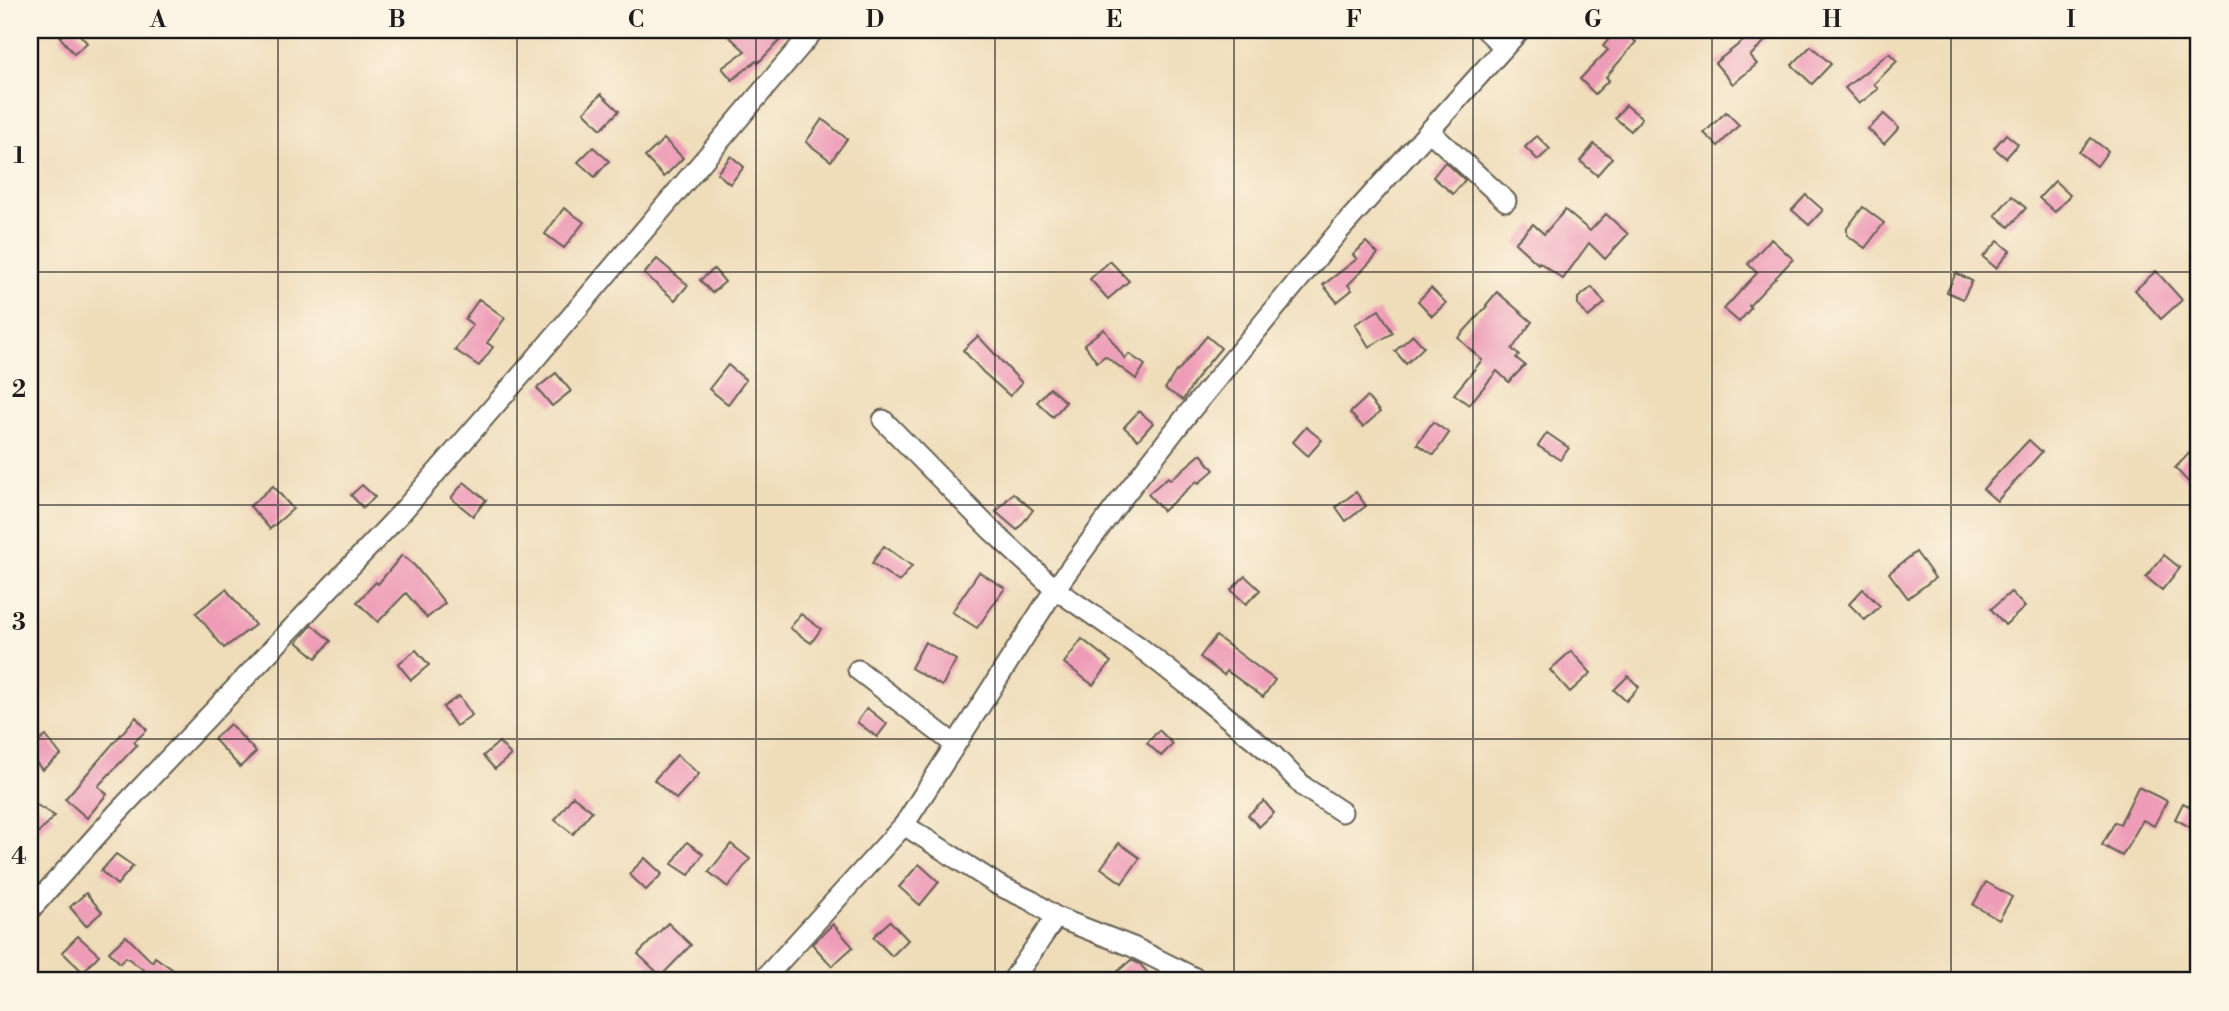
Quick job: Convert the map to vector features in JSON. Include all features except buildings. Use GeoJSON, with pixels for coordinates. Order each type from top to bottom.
{"type":"FeatureCollection","features":[{"type":"Feature","properties":{"kind":"street"},"geometry":{"type":"LineString","coordinates":[[30,910],[117,813],[401,513],[814,30]]}},
{"type":"Feature","properties":{"kind":"street"},"geometry":{"type":"LineString","coordinates":[[1486,30],[1504,47]]}},
{"type":"Feature","properties":{"kind":"street"},"geometry":{"type":"LineString","coordinates":[[762,981],[904,825],[1055,589],[1203,396],[1340,230],[1520,30]]}},
{"type":"Feature","properties":{"kind":"street"},"geometry":{"type":"LineString","coordinates":[[1429,131],[1506,201]]}},
{"type":"Feature","properties":{"kind":"street"},"geometry":{"type":"LineString","coordinates":[[883,420],[1055,589],[1138,646],[1273,755],[1304,787],[1342,812]]}},
{"type":"Feature","properties":{"kind":"street"},"geometry":{"type":"LineString","coordinates":[[858,670],[954,744]]}},
{"type":"Feature","properties":{"kind":"street"},"geometry":{"type":"LineString","coordinates":[[904,825],[998,885],[1032,901],[1056,917],[1133,947],[1195,978]]}},
{"type":"Feature","properties":{"kind":"street"},"geometry":{"type":"LineString","coordinates":[[1012,981],[1056,917]]}}]}
